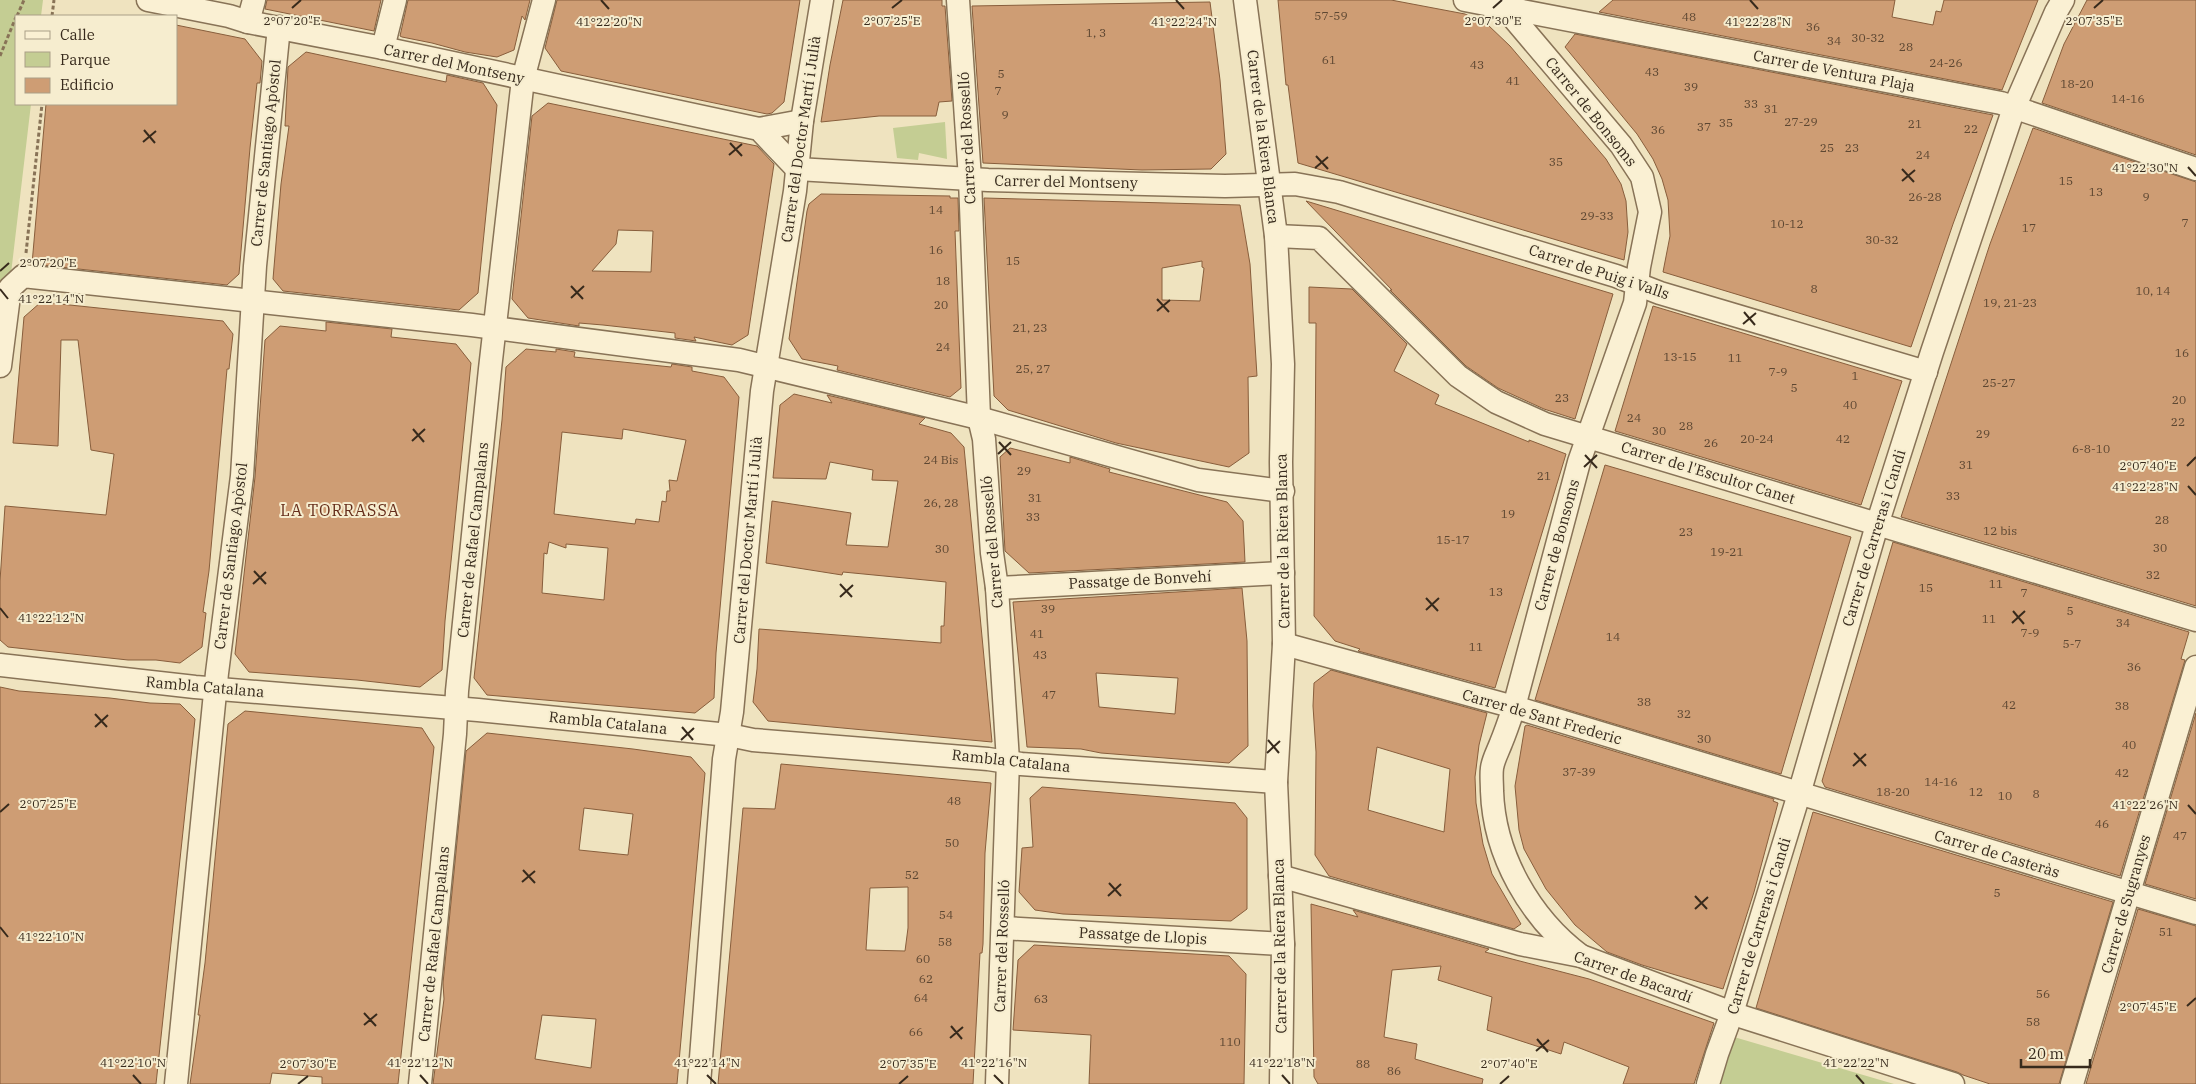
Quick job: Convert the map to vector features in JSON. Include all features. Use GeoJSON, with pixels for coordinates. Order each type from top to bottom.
{"type":"FeatureCollection","features":[{"type":"Feature","properties":{"kind":"street","name":"Carrer del Montseny"},"geometry":{"type":"LineString","coordinates":[[148,0],[228,16],[248,22],[383,48],[523,80],[759,129],[802,120]]}},
{"type":"Feature","properties":{"kind":"street"},"geometry":{"type":"LineString","coordinates":[[248,22],[254,0]]}},
{"type":"Feature","properties":{"kind":"street"},"geometry":{"type":"LineString","coordinates":[[383,48],[395,0]]}},
{"type":"Feature","properties":{"kind":"street","name":"Carrer de Rafael Campalans"},"geometry":{"type":"LineString","coordinates":[[420,1084],[456,708],[495,328],[523,80],[544,0]]}},
{"type":"Feature","properties":{"kind":"street","name":"Carrer del Doctor Martí i Julià"},"geometry":{"type":"LineString","coordinates":[[699,1084],[724,759],[729,735],[765,366],[795,191],[802,120],[822,0]]}},
{"type":"Feature","properties":{"kind":"street","name":"Carrer del Rosselló"},"geometry":{"type":"LineString","coordinates":[[958,0],[970,179],[979,418],[984,439],[992,553],[997,588],[1008,761],[997,1084]]}},
{"type":"Feature","properties":{"kind":"street","name":"Carrer de la Riera Blanca"},"geometry":{"type":"LineString","coordinates":[[1245,0],[1276,236],[1283,364],[1281,462],[1283,491],[1284,644],[1276,782],[1282,944],[1281,1084]]}},
{"type":"Feature","properties":{"kind":"street","name":"Carrer de Ventura Plaja"},"geometry":{"type":"LineString","coordinates":[[1465,0],[1504,4],[2001,103],[2196,169]]}},
{"type":"Feature","properties":{"kind":"street","name":"Carrer de Carreras i Candi"},"geometry":{"type":"LineString","coordinates":[[1708,1084],[1732,1014],[1799,794],[1877,525],[1926,372],[2014,108],[2063,0]]}},
{"type":"Feature","properties":{"kind":"street","name":"Carrer de Bonsoms"},"geometry":{"type":"LineString","coordinates":[[1504,4],[1621,145],[1642,177],[1650,212],[1639,267],[1635,303],[1586,436],[1514,707],[1492,767],[1492,804],[1498,832],[1510,869],[1525,895],[1560,941],[1581,956]]}},
{"type":"Feature","properties":{"kind":"street","name":"Carrer de Santiago Apòstol"},"geometry":{"type":"LineString","coordinates":[[176,1084],[216,689],[242,476],[253,302],[279,27]]}},
{"type":"Feature","properties":{"kind":"street"},"geometry":{"type":"LineString","coordinates":[[759,129],[797,169]]}},
{"type":"Feature","properties":{"kind":"street","name":"Carrer del Montseny"},"geometry":{"type":"LineString","coordinates":[[797,169],[970,179],[1216,186],[1270,185]]}},
{"type":"Feature","properties":{"kind":"street","name":"Carrer de Puig i Valls"},"geometry":{"type":"LineString","coordinates":[[1270,185],[1294,184],[1339,192],[1616,276],[1637,285],[1926,372]]}},
{"type":"Feature","properties":{"kind":"street","name":"Carrer de l'Escultor Canet"},"geometry":{"type":"LineString","coordinates":[[1276,236],[1319,238],[1458,376],[1496,402],[1545,424],[2196,620]]}},
{"type":"Feature","properties":{"kind":"street"},"geometry":{"type":"LineString","coordinates":[[0,366],[16,282],[253,302],[495,328],[739,360],[979,418],[1198,480],[1283,491]]}},
{"type":"Feature","properties":{"kind":"street","name":"Passatge de Bonvehí"},"geometry":{"type":"LineString","coordinates":[[997,588],[1283,574]]}},
{"type":"Feature","properties":{"kind":"street","name":"Carrer de Sant Frederic"},"geometry":{"type":"LineString","coordinates":[[1284,644],[1514,707],[1799,794]]}},
{"type":"Feature","properties":{"kind":"street","name":"Rambla Catalana"},"geometry":{"type":"LineString","coordinates":[[0,665],[216,689],[456,708],[729,735],[753,740],[1008,761],[1021,764],[1276,782]]}},
{"type":"Feature","properties":{"kind":"street","name":"Carrer de Sugranyes"},"geometry":{"type":"LineString","coordinates":[[2072,1084],[2196,667]]}},
{"type":"Feature","properties":{"kind":"street","name":"Carrer de Casteràs"},"geometry":{"type":"LineString","coordinates":[[1799,794],[2196,914]]}},
{"type":"Feature","properties":{"kind":"street","name":"Carrer de Bacardí"},"geometry":{"type":"LineString","coordinates":[[1280,876],[1520,944],[1581,956],[1732,1014],[1953,1084]]}},
{"type":"Feature","properties":{"kind":"street","name":"Passatge de Llopis"},"geometry":{"type":"LineString","coordinates":[[1003,928],[1282,944]]}},
{"type":"Feature","properties":{"kind":"path"},"geometry":{"type":"LineString","coordinates":[[17,15],[24,0]]}},
{"type":"Feature","properties":{"kind":"path"},"geometry":{"type":"LineString","coordinates":[[52,15],[54,0]]}},
{"type":"Feature","properties":{"kind":"path"},"geometry":{"type":"LineString","coordinates":[[0,56],[15,19]]}},
{"type":"Feature","properties":{"kind":"path"},"geometry":{"type":"LineString","coordinates":[[16,282],[42,105]]}},
{"type":"Feature","properties":{"kind":"green space"},"geometry":{"type":"Polygon","coordinates":[[[0,0],[43,0],[41,15],[15,15],[15,105],[31,105],[10,282],[0,281],[0,0]]]}},
{"type":"Feature","properties":{"kind":"green space"},"geometry":{"type":"Polygon","coordinates":[[[945,122],[947,159],[919,153],[918,160],[897,158],[893,128],[945,122]]]}},
{"type":"Feature","properties":{"kind":"green space"},"geometry":{"type":"Polygon","coordinates":[[[1734,1037],[1894,1084],[1717,1084],[1734,1037]]]}},
{"type":"Feature","properties":{"kind":"building"},"geometry":{"type":"Polygon","coordinates":[[[267,0],[381,0],[374,31],[265,9],[267,0]]]}},
{"type":"Feature","properties":{"kind":"building"},"geometry":{"type":"Polygon","coordinates":[[[408,0],[530,0],[525,20],[522,16],[514,50],[497,57],[465,52],[400,36],[408,0]]]}},
{"type":"Feature","properties":{"kind":"building"},"geometry":{"type":"Polygon","coordinates":[[[557,0],[800,0],[784,102],[772,113],[767,114],[561,71],[545,48],[557,0]]]}},
{"type":"Feature","properties":{"kind":"building"},"geometry":{"type":"Polygon","coordinates":[[[843,0],[942,0],[942,6],[945,6],[952,101],[939,102],[936,116],[879,116],[821,122],[843,0]]]}},
{"type":"Feature","properties":{"kind":"building"},"geometry":{"type":"Polygon","coordinates":[[[1278,0],[1391,0],[1465,14],[1488,25],[1510,46],[1606,159],[1621,184],[1626,201],[1628,232],[1624,260],[1298,163],[1288,85],[1286,85],[1278,0]]]}},
{"type":"Feature","properties":{"kind":"building"},"geometry":{"type":"Polygon","coordinates":[[[1613,0],[1895,0],[1892,17],[1933,25],[1936,11],[1941,12],[1944,0],[2038,0],[2002,90],[1599,12],[1613,0]]]}},
{"type":"Feature","properties":{"kind":"building"},"geometry":{"type":"Polygon","coordinates":[[[2087,0],[2196,0],[2196,155],[2042,103],[2064,44],[2087,0]]]}},
{"type":"Feature","properties":{"kind":"building"},"geometry":{"type":"Polygon","coordinates":[[[1210,2],[1220,80],[1226,154],[1211,169],[1142,170],[983,163],[972,6],[1210,2]]]}},
{"type":"Feature","properties":{"kind":"building"},"geometry":{"type":"Polygon","coordinates":[[[178,25],[245,39],[262,61],[260,83],[257,83],[239,274],[227,285],[32,264],[46,105],[178,105],[178,25]]]}},
{"type":"Feature","properties":{"kind":"building"},"geometry":{"type":"Polygon","coordinates":[[[1575,34],[1993,115],[1911,347],[1663,272],[1670,236],[1668,200],[1662,179],[1653,159],[1637,134],[1565,47],[1575,34]]]}},
{"type":"Feature","properties":{"kind":"building"},"geometry":{"type":"Polygon","coordinates":[[[306,52],[446,82],[447,75],[483,83],[497,105],[478,293],[459,310],[283,291],[273,279],[281,184],[289,126],[285,126],[288,67],[306,52]]]}},
{"type":"Feature","properties":{"kind":"building"},"geometry":{"type":"Polygon","coordinates":[[[548,103],[757,146],[774,164],[748,335],[732,345],[694,337],[696,341],[675,338],[675,333],[579,323],[579,326],[528,318],[512,299],[532,116],[548,103]],[[618,230],[616,244],[592,271],[651,272],[653,231],[618,230]]]}},
{"type":"Feature","properties":{"kind":"building"},"geometry":{"type":"Polygon","coordinates":[[[2033,128],[2196,182],[2196,606],[1901,517],[1990,244],[2033,128]]]}},
{"type":"Feature","properties":{"kind":"building"},"geometry":{"type":"Polygon","coordinates":[[[821,194],[950,196],[950,198],[958,198],[959,231],[955,231],[961,388],[950,397],[837,370],[838,366],[802,359],[789,339],[807,211],[809,204],[821,194]]]}},
{"type":"Feature","properties":{"kind":"building"},"geometry":{"type":"Polygon","coordinates":[[[984,198],[1240,205],[1250,264],[1257,376],[1248,377],[1249,453],[1229,467],[1116,443],[1008,410],[994,396],[984,198]],[[1202,261],[1162,268],[1162,300],[1200,301],[1204,268],[1202,267],[1202,261]]]}},
{"type":"Feature","properties":{"kind":"building"},"geometry":{"type":"Polygon","coordinates":[[[1306,201],[1613,294],[1575,419],[1544,409],[1498,388],[1466,366],[1390,290],[1392,290],[1306,201]]]}},
{"type":"Feature","properties":{"kind":"building"},"geometry":{"type":"Polygon","coordinates":[[[1309,287],[1352,289],[1407,344],[1394,371],[1439,395],[1435,404],[1529,442],[1529,440],[1566,454],[1495,688],[1358,651],[1360,649],[1335,641],[1314,616],[1316,323],[1309,323],[1309,287]]]}},
{"type":"Feature","properties":{"kind":"building"},"geometry":{"type":"Polygon","coordinates":[[[41,302],[223,321],[233,334],[229,369],[227,369],[209,571],[203,612],[206,613],[202,647],[180,663],[156,660],[128,660],[8,647],[0,640],[0,581],[5,506],[106,515],[114,454],[91,450],[78,340],[61,340],[58,446],[13,443],[24,317],[41,302]]]}},
{"type":"Feature","properties":{"kind":"building"},"geometry":{"type":"Polygon","coordinates":[[[1653,306],[1902,381],[1861,505],[1615,431],[1653,306]]]}},
{"type":"Feature","properties":{"kind":"building"},"geometry":{"type":"Polygon","coordinates":[[[326,322],[392,329],[391,337],[456,344],[471,363],[445,621],[442,670],[420,687],[249,672],[235,654],[255,477],[265,340],[280,326],[326,331],[326,322]]]}},
{"type":"Feature","properties":{"kind":"building"},"geometry":{"type":"Polygon","coordinates":[[[526,349],[556,352],[556,349],[575,352],[574,357],[671,367],[672,364],[692,367],[692,371],[724,377],[739,397],[716,653],[714,698],[695,713],[487,695],[474,678],[506,367],[526,349]],[[623,429],[622,439],[562,432],[554,514],[635,524],[636,519],[659,522],[662,501],[666,502],[667,491],[670,491],[669,480],[677,481],[686,440],[623,429]],[[549,542],[547,554],[544,553],[542,593],[604,600],[608,548],[566,544],[566,548],[549,542]]]}},
{"type":"Feature","properties":{"kind":"building"},"geometry":{"type":"Polygon","coordinates":[[[794,394],[832,403],[827,395],[925,418],[919,424],[951,433],[964,447],[992,742],[768,721],[753,702],[759,629],[941,643],[941,626],[944,626],[946,582],[843,572],[842,575],[766,563],[772,501],[851,513],[846,545],[888,547],[898,481],[872,480],[873,470],[830,462],[826,479],[773,478],[780,405],[794,394]]]}},
{"type":"Feature","properties":{"kind":"building"},"geometry":{"type":"Polygon","coordinates":[[[1010,448],[1070,463],[1070,457],[1110,469],[1109,472],[1227,502],[1243,521],[1245,562],[1029,573],[1005,551],[1000,457],[1010,448]]]}},
{"type":"Feature","properties":{"kind":"building"},"geometry":{"type":"Polygon","coordinates":[[[1605,465],[1851,537],[1781,774],[1535,700],[1605,465]]]}},
{"type":"Feature","properties":{"kind":"building"},"geometry":{"type":"Polygon","coordinates":[[[1893,542],[2189,632],[2181,659],[2185,660],[2120,876],[1825,787],[1822,781],[1893,542]]]}},
{"type":"Feature","properties":{"kind":"building"},"geometry":{"type":"Polygon","coordinates":[[[1242,588],[1247,641],[1248,746],[1229,763],[1101,753],[1081,749],[1027,747],[1013,602],[1242,588]],[[1096,673],[1099,707],[1175,714],[1178,678],[1096,673]]]}},
{"type":"Feature","properties":{"kind":"building"},"geometry":{"type":"Polygon","coordinates":[[[1331,670],[1487,713],[1479,745],[1475,777],[1476,803],[1483,844],[1492,874],[1521,924],[1514,929],[1329,876],[1315,855],[1316,752],[1313,706],[1314,683],[1331,670]],[[1377,747],[1368,810],[1444,832],[1450,769],[1377,747]]]}},
{"type":"Feature","properties":{"kind":"building"},"geometry":{"type":"Polygon","coordinates":[[[0,687],[19,691],[180,704],[195,719],[156,1084],[0,1084],[0,687]]]}},
{"type":"Feature","properties":{"kind":"building"},"geometry":{"type":"Polygon","coordinates":[[[245,711],[422,728],[434,747],[398,1084],[322,1084],[322,1077],[272,1073],[270,1084],[190,1084],[200,1015],[198,1015],[205,963],[228,724],[245,711]]]}},
{"type":"Feature","properties":{"kind":"building"},"geometry":{"type":"Polygon","coordinates":[[[2196,713],[2196,899],[2145,884],[2196,713]]]}},
{"type":"Feature","properties":{"kind":"building"},"geometry":{"type":"Polygon","coordinates":[[[1527,725],[1774,799],[1773,801],[1778,803],[1754,892],[1723,989],[1642,965],[1607,952],[1575,925],[1546,889],[1524,849],[1519,830],[1515,786],[1525,726],[1527,725]]]}},
{"type":"Feature","properties":{"kind":"building"},"geometry":{"type":"Polygon","coordinates":[[[487,733],[691,757],[705,773],[677,1084],[433,1084],[444,999],[443,983],[466,751],[487,733]],[[584,808],[579,850],[628,855],[633,814],[584,808]],[[542,1015],[535,1059],[591,1068],[596,1019],[542,1015]]]}},
{"type":"Feature","properties":{"kind":"building"},"geometry":{"type":"Polygon","coordinates":[[[781,764],[991,783],[985,853],[983,944],[982,953],[980,953],[973,1084],[718,1084],[743,808],[775,809],[781,764]],[[908,887],[870,888],[866,950],[905,951],[908,928],[908,887]]]}},
{"type":"Feature","properties":{"kind":"building"},"geometry":{"type":"Polygon","coordinates":[[[1042,787],[1235,803],[1247,818],[1247,909],[1231,921],[1063,914],[1035,910],[1019,892],[1022,848],[1033,847],[1030,798],[1042,787]]]}},
{"type":"Feature","properties":{"kind":"building"},"geometry":{"type":"Polygon","coordinates":[[[1813,812],[2113,902],[2059,1084],[1990,1084],[1756,1008],[1813,812]]]}},
{"type":"Feature","properties":{"kind":"building"},"geometry":{"type":"Polygon","coordinates":[[[1311,904],[1358,917],[1353,910],[1489,949],[1485,952],[1589,979],[1714,1023],[1694,1084],[1623,1084],[1629,1067],[1564,1042],[1561,1054],[1487,1030],[1492,997],[1438,980],[1441,966],[1392,970],[1384,1037],[1417,1044],[1415,1059],[1483,1079],[1482,1084],[1318,1084],[1314,1077],[1311,904]]]}},
{"type":"Feature","properties":{"kind":"building"},"geometry":{"type":"Polygon","coordinates":[[[2138,909],[2196,926],[2196,1084],[2086,1084],[2138,909]]]}},
{"type":"Feature","properties":{"kind":"building"},"geometry":{"type":"Polygon","coordinates":[[[1034,945],[1229,956],[1246,974],[1244,1084],[1089,1084],[1091,1035],[1013,1030],[1018,960],[1034,945]]]}},
{"type":"Feature","properties":{"kind":"district","name":"LA TORRASSA"},"geometry":{"type":"Point","coordinates":[340,510]}}]}
